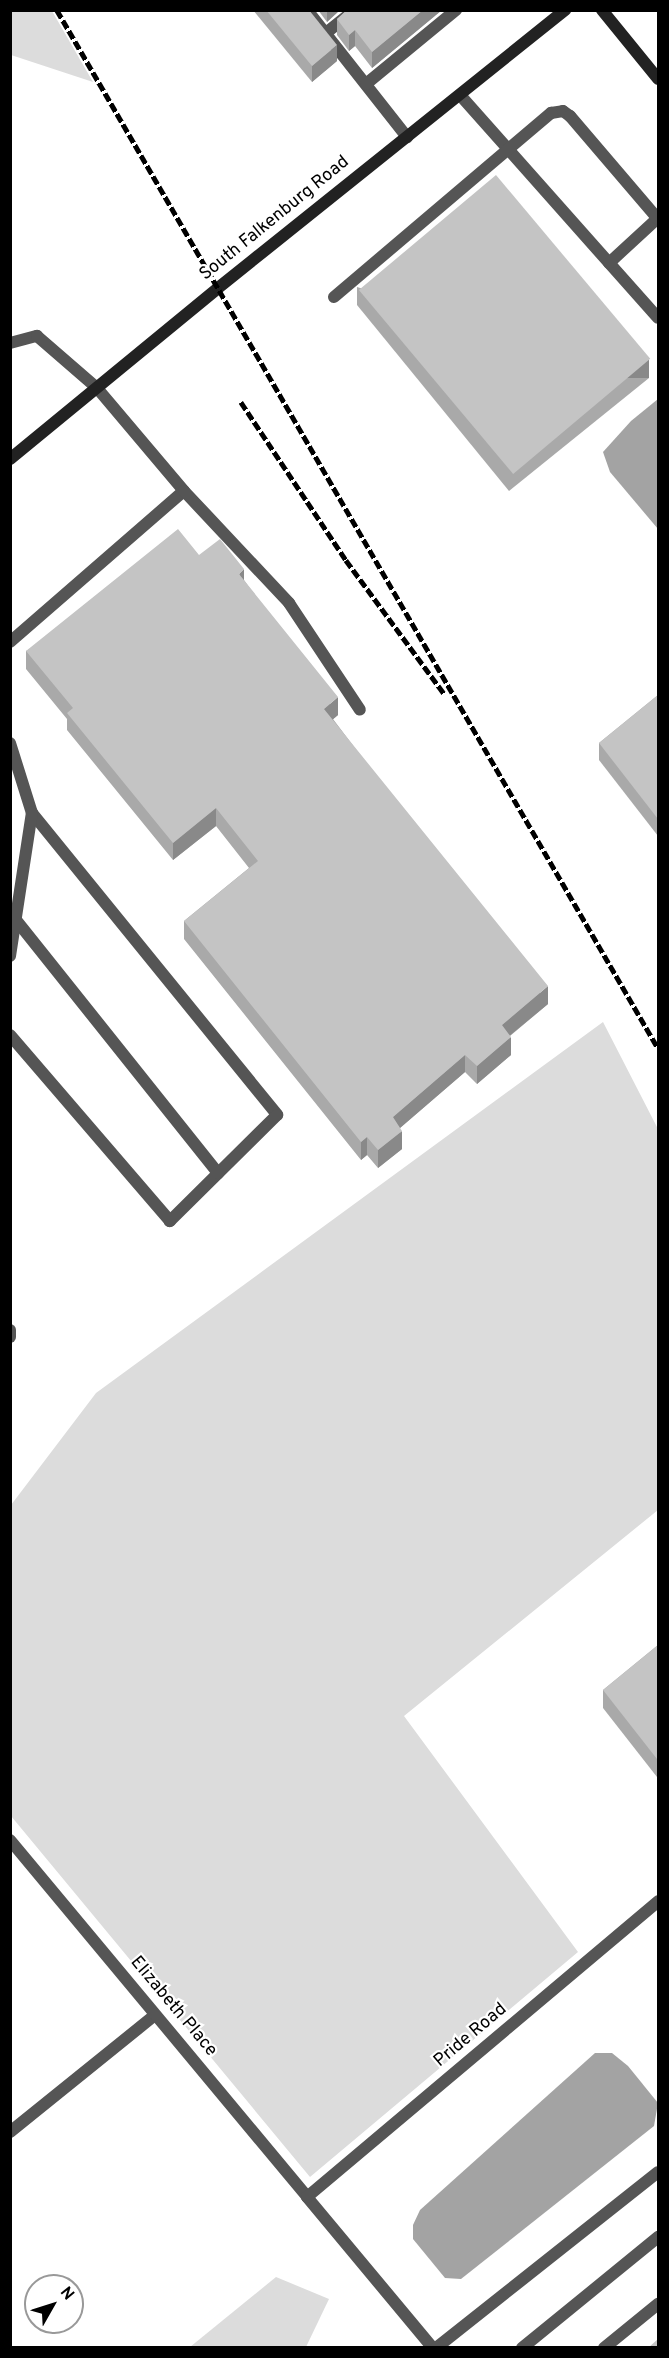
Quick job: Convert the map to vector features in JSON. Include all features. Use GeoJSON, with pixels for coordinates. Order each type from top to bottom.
{"type":"FeatureCollection","features":[{"type":"Feature","properties":{"kind":"street"},"geometry":{"type":"LineString","coordinates":[[307,10],[407,137]]}},
{"type":"Feature","properties":{"kind":"street"},"geometry":{"type":"LineString","coordinates":[[326,33],[354,10]]}},
{"type":"Feature","properties":{"kind":"street"},"geometry":{"type":"LineString","coordinates":[[366,84],[456,10]]}},
{"type":"Feature","properties":{"kind":"street","name":"South Falkenburg Road"},"geometry":{"type":"LineString","coordinates":[[10,459],[565,10]]}},
{"type":"Feature","properties":{"kind":"street"},"geometry":{"type":"LineString","coordinates":[[602,10],[658,79]]}},
{"type":"Feature","properties":{"kind":"street"},"geometry":{"type":"LineString","coordinates":[[460,95],[658,318]]}},
{"type":"Feature","properties":{"kind":"street"},"geometry":{"type":"LineString","coordinates":[[334,297],[551,113],[563,111],[658,219],[609,262]]}},
{"type":"Feature","properties":{"kind":"street"},"geometry":{"type":"LineString","coordinates":[[10,343],[37,336],[97,388],[184,491],[289,603],[360,710]]}},
{"type":"Feature","properties":{"kind":"street"},"geometry":{"type":"LineString","coordinates":[[10,642],[184,491]]}},
{"type":"Feature","properties":{"kind":"street"},"geometry":{"type":"LineString","coordinates":[[10,742],[32,813],[277,1115],[170,1221],[10,1035]]}},
{"type":"Feature","properties":{"kind":"street"},"geometry":{"type":"LineString","coordinates":[[10,956],[32,813]]}},
{"type":"Feature","properties":{"kind":"street"},"geometry":{"type":"LineString","coordinates":[[16,920],[218,1173]]}},
{"type":"Feature","properties":{"kind":"street"},"geometry":{"type":"LineString","coordinates":[[10,1330],[10,1337]]}},
{"type":"Feature","properties":{"kind":"street","name":"Elizabeth Place"},"geometry":{"type":"LineString","coordinates":[[10,1840],[434,2348]]}},
{"type":"Feature","properties":{"kind":"street","name":"Pride Road"},"geometry":{"type":"LineString","coordinates":[[307,2197],[658,1901]]}},
{"type":"Feature","properties":{"kind":"street"},"geometry":{"type":"LineString","coordinates":[[10,2132],[155,2015]]}},
{"type":"Feature","properties":{"kind":"street"},"geometry":{"type":"LineString","coordinates":[[434,2348],[658,2172]]}},
{"type":"Feature","properties":{"kind":"street"},"geometry":{"type":"LineString","coordinates":[[522,2348],[658,2237]]}},
{"type":"Feature","properties":{"kind":"street"},"geometry":{"type":"LineString","coordinates":[[604,2348],[658,2304]]}},
{"type":"Feature","properties":{"kind":"shaded area"},"geometry":{"type":"Polygon","coordinates":[[[11,10],[52,11],[93,82],[11,55],[11,10]]]}},
{"type":"Feature","properties":{"kind":"shaded area"},"geometry":{"type":"Polygon","coordinates":[[[658,399],[658,529],[610,472],[603,452],[631,421],[658,399]]]}},
{"type":"Feature","properties":{"kind":"shaded area"},"geometry":{"type":"Polygon","coordinates":[[[603,1022],[658,1129],[658,1510],[404,1716],[578,1952],[310,2177],[11,1816],[11,1505],[96,1393],[603,1022]]]}},
{"type":"Feature","properties":{"kind":"shaded area"},"geometry":{"type":"Polygon","coordinates":[[[595,2053],[612,2053],[628,2066],[658,2103],[654,2126],[461,2279],[445,2278],[413,2239],[413,2225],[420,2210],[595,2053]]]}},
{"type":"Feature","properties":{"kind":"shaded area"},"geometry":{"type":"Polygon","coordinates":[[[276,2277],[329,2299],[306,2347],[190,2347],[276,2277]]]}},
{"type":"Feature","properties":{"kind":"building"},"geometry":{"type":"Polygon","coordinates":[[[266,10],[309,10],[337,45],[312,66],[266,10]]]}},
{"type":"Feature","properties":{"kind":"building"},"geometry":{"type":"Polygon","coordinates":[[[347,10],[423,10],[372,52],[355,30],[349,35],[337,19],[347,10]]]}},
{"type":"Feature","properties":{"kind":"building"},"geometry":{"type":"Polygon","coordinates":[[[496,175],[650,359],[513,474],[359,290],[496,175]]]}},
{"type":"Feature","properties":{"kind":"building"},"geometry":{"type":"Polygon","coordinates":[[[178,529],[199,555],[220,539],[244,569],[239,574],[338,697],[324,709],[548,986],[502,1025],[511,1037],[477,1066],[465,1055],[393,1117],[402,1131],[378,1150],[367,1137],[361,1142],[184,921],[258,861],[216,808],[173,843],[67,713],[73,708],[26,651],[178,529]]]}},
{"type":"Feature","properties":{"kind":"building"},"geometry":{"type":"Polygon","coordinates":[[[658,695],[658,819],[599,743],[658,695]]]}},
{"type":"Feature","properties":{"kind":"building"},"geometry":{"type":"Polygon","coordinates":[[[658,1645],[658,1758],[657,1759],[603,1690],[658,1645]]]}},
{"type":"Feature","properties":{"kind":"building"},"geometry":{"type":"Polygon","coordinates":[[[658,2339],[658,2348],[648,2348],[658,2339]]]}},
{"type":"Feature","properties":{"kind":"railway"},"geometry":{"type":"LineString","coordinates":[[57,10],[658,1048]]}},
{"type":"Feature","properties":{"kind":"railway"},"geometry":{"type":"LineString","coordinates":[[241,402],[346,560],[445,695]]}}]}
